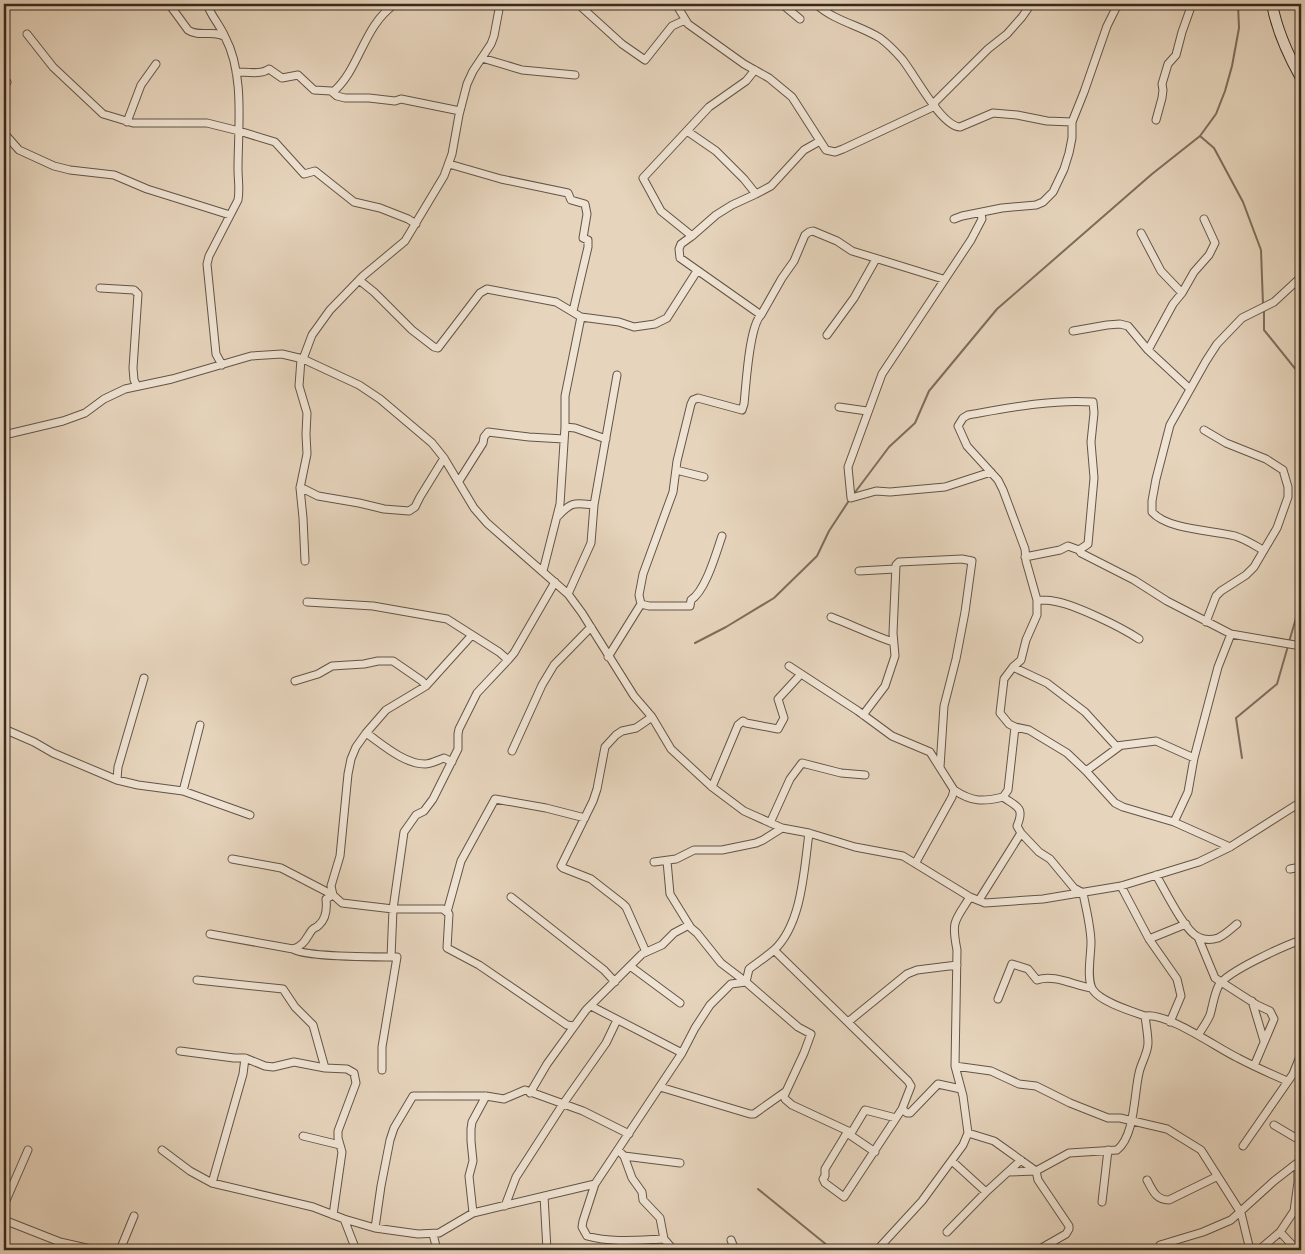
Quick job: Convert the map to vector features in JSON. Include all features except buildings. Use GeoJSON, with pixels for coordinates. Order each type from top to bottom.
{"type":"FeatureCollection","features":[{"type":"Feature","properties":{"kind":"street"},"geometry":{"type":"LineString","coordinates":[[169,4],[192,33],[197,35],[218,34],[225,37]]}},
{"type":"Feature","properties":{"kind":"street"},"geometry":{"type":"LineString","coordinates":[[207,4],[225,37],[236,72],[239,131],[238,172],[240,191],[207,264],[216,354],[222,365]]}},
{"type":"Feature","properties":{"kind":"street"},"geometry":{"type":"LineString","coordinates":[[333,92],[343,82],[379,18],[394,4]]}},
{"type":"Feature","properties":{"kind":"street"},"geometry":{"type":"LineString","coordinates":[[305,561],[300,488],[307,454],[307,414],[299,386],[302,359],[312,335],[320,323],[359,280],[405,241],[416,224],[449,164],[467,84],[494,36],[500,4]]}},
{"type":"Feature","properties":{"kind":"street"},"geometry":{"type":"LineString","coordinates":[[578,4],[622,44],[645,60],[672,26],[684,20]]}},
{"type":"Feature","properties":{"kind":"street"},"geometry":{"type":"LineString","coordinates":[[676,4],[684,20],[769,78],[792,97],[822,147],[835,152],[897,125],[934,105],[988,49],[1007,34],[1032,4]]}},
{"type":"Feature","properties":{"kind":"street"},"geometry":{"type":"LineString","coordinates":[[782,4],[800,18]]}},
{"type":"Feature","properties":{"kind":"street"},"geometry":{"type":"LineString","coordinates":[[816,4],[828,14],[886,43],[911,70],[944,119],[954,127],[960,127],[993,113],[1018,115],[1047,122],[1072,122]]}},
{"type":"Feature","properties":{"kind":"street"},"geometry":{"type":"LineString","coordinates":[[954,219],[1002,208],[1036,205],[1049,197],[1064,169],[1072,138],[1072,122],[1107,26],[1117,4]]}},
{"type":"Feature","properties":{"kind":"street"},"geometry":{"type":"LineString","coordinates":[[1156,120],[1162,98],[1162,84],[1168,64],[1176,55],[1192,4]]}},
{"type":"Feature","properties":{"kind":"street"},"geometry":{"type":"LineString","coordinates":[[1272,4],[1286,50],[1301,78]]}},
{"type":"Feature","properties":{"kind":"street"},"geometry":{"type":"LineString","coordinates":[[27,34],[53,67],[98,110],[110,117],[127,122],[207,123],[275,142],[301,172],[306,174],[315,171],[354,202],[380,208],[408,218],[416,224]]}},
{"type":"Feature","properties":{"kind":"street"},"geometry":{"type":"LineString","coordinates":[[482,58],[522,70],[575,75]]}},
{"type":"Feature","properties":{"kind":"street"},"geometry":{"type":"LineString","coordinates":[[127,122],[141,85],[156,64]]}},
{"type":"Feature","properties":{"kind":"street"},"geometry":{"type":"LineString","coordinates":[[236,72],[260,72],[269,69],[282,78],[298,75],[311,88],[333,92],[345,98],[370,98],[395,102],[401,99],[460,111]]}},
{"type":"Feature","properties":{"kind":"street"},"geometry":{"type":"LineString","coordinates":[[692,236],[661,211],[643,178],[709,107],[746,82],[755,70]]}},
{"type":"Feature","properties":{"kind":"street"},"geometry":{"type":"LineString","coordinates":[[686,131],[716,151],[756,194]]}},
{"type":"Feature","properties":{"kind":"street"},"geometry":{"type":"LineString","coordinates":[[4,133],[19,150],[54,166],[70,170],[114,175],[147,189],[230,215]]}},
{"type":"Feature","properties":{"kind":"street"},"geometry":{"type":"LineString","coordinates":[[761,315],[680,258],[681,244],[716,215],[771,186],[804,150],[820,141]]}},
{"type":"Feature","properties":{"kind":"street"},"geometry":{"type":"LineString","coordinates":[[449,164],[501,179],[568,193],[571,200],[585,204],[586,214],[583,238],[588,240],[588,247],[574,311]]}},
{"type":"Feature","properties":{"kind":"street"},"geometry":{"type":"LineString","coordinates":[[981,213],[982,219],[971,240],[882,374],[848,467],[851,498],[876,491],[890,492],[945,487],[991,472]]}},
{"type":"Feature","properties":{"kind":"street"},"geometry":{"type":"LineString","coordinates":[[1148,350],[1173,304],[1194,272],[1209,255],[1215,243],[1204,219]]}},
{"type":"Feature","properties":{"kind":"street"},"geometry":{"type":"LineString","coordinates":[[608,657],[641,604],[639,595],[644,569],[671,497],[684,431],[693,400],[698,398],[742,410],[749,354],[756,320],[794,261],[805,235],[813,231],[837,241],[852,251],[944,279]]}},
{"type":"Feature","properties":{"kind":"street"},"geometry":{"type":"LineString","coordinates":[[1141,233],[1161,271],[1182,293]]}},
{"type":"Feature","properties":{"kind":"street"},"geometry":{"type":"LineString","coordinates":[[827,335],[854,298],[876,259]]}},
{"type":"Feature","properties":{"kind":"street"},"geometry":{"type":"LineString","coordinates":[[359,280],[374,292],[412,330],[438,348],[480,293],[487,289],[556,302],[581,316],[619,322],[634,327],[659,322],[667,318],[698,271]]}},
{"type":"Feature","properties":{"kind":"street"},"geometry":{"type":"LineString","coordinates":[[1263,550],[1241,538],[1182,527],[1160,518],[1152,512],[1152,501],[1170,425],[1217,344],[1242,318],[1274,302],[1301,277]]}},
{"type":"Feature","properties":{"kind":"street"},"geometry":{"type":"LineString","coordinates":[[100,288],[134,290],[138,294],[133,374],[137,386]]}},
{"type":"Feature","properties":{"kind":"street"},"geometry":{"type":"LineString","coordinates":[[543,571],[558,516],[565,427],[564,396],[581,316]]}},
{"type":"Feature","properties":{"kind":"street"},"geometry":{"type":"LineString","coordinates":[[1073,331],[1096,326],[1120,324],[1128,326],[1148,350],[1190,389]]}},
{"type":"Feature","properties":{"kind":"street"},"geometry":{"type":"LineString","coordinates":[[4,435],[63,421],[85,413],[104,399],[125,389],[172,379],[251,356],[282,354],[302,359],[359,385],[380,399],[432,443],[459,481],[474,508],[486,522],[568,594],[634,696],[652,717],[671,749],[712,787],[744,811],[770,823],[782,828],[809,833],[855,847],[903,856],[916,862],[970,897],[990,904],[1043,899],[1121,886],[1199,862],[1230,847],[1301,802]]}},
{"type":"Feature","properties":{"kind":"street"},"geometry":{"type":"LineString","coordinates":[[568,594],[592,543],[594,505],[617,375]]}},
{"type":"Feature","properties":{"kind":"street"},"geometry":{"type":"LineString","coordinates":[[1079,550],[1088,544],[1094,478],[1091,442],[1094,413],[1093,402],[1005,408],[968,414],[963,418],[958,426],[961,435],[975,456],[998,480],[1003,490],[1025,548],[1025,557],[1037,600],[1037,615],[1026,640],[1021,660],[1013,667],[1003,684],[1000,713],[1009,724],[1029,730],[1067,753],[1115,803],[1123,808],[1174,822],[1230,847]]}},
{"type":"Feature","properties":{"kind":"street"},"geometry":{"type":"LineString","coordinates":[[839,407],[867,411]]}},
{"type":"Feature","properties":{"kind":"street"},"geometry":{"type":"LineString","coordinates":[[565,427],[575,428],[606,439]]}},
{"type":"Feature","properties":{"kind":"street"},"geometry":{"type":"LineString","coordinates":[[1204,430],[1226,443],[1266,459],[1283,470],[1288,488],[1288,497],[1277,528],[1254,567],[1250,572],[1216,596],[1206,622]]}},
{"type":"Feature","properties":{"kind":"street"},"geometry":{"type":"LineString","coordinates":[[459,481],[488,432],[529,438],[564,439]]}},
{"type":"Feature","properties":{"kind":"street"},"geometry":{"type":"LineString","coordinates":[[300,488],[318,496],[384,509],[409,511],[415,507],[444,458]]}},
{"type":"Feature","properties":{"kind":"street"},"geometry":{"type":"LineString","coordinates":[[676,470],[704,477]]}},
{"type":"Feature","properties":{"kind":"street"},"geometry":{"type":"LineString","coordinates":[[558,516],[573,503],[594,505]]}},
{"type":"Feature","properties":{"kind":"street"},"geometry":{"type":"LineString","coordinates":[[641,604],[649,606],[690,606],[691,600],[697,596],[711,567],[722,536]]}},
{"type":"Feature","properties":{"kind":"street"},"geometry":{"type":"LineString","coordinates":[[1025,557],[1060,550],[1068,546],[1134,580],[1166,601],[1231,634],[1301,646]]}},
{"type":"Feature","properties":{"kind":"street"},"geometry":{"type":"LineString","coordinates":[[863,715],[885,686],[896,656],[894,642],[895,569],[899,562],[962,559],[972,561],[956,659],[944,706],[940,767]]}},
{"type":"Feature","properties":{"kind":"street"},"geometry":{"type":"LineString","coordinates":[[859,571],[895,569]]}},
{"type":"Feature","properties":{"kind":"street"},"geometry":{"type":"LineString","coordinates":[[391,957],[393,909],[404,832],[416,815],[424,811],[433,799],[458,749],[458,734],[477,693],[514,653],[555,582]]}},
{"type":"Feature","properties":{"kind":"street"},"geometry":{"type":"LineString","coordinates":[[1037,600],[1054,601],[1074,608],[1128,632],[1139,639]]}},
{"type":"Feature","properties":{"kind":"street"},"geometry":{"type":"LineString","coordinates":[[307,602],[373,606],[447,619],[499,652],[508,660]]}},
{"type":"Feature","properties":{"kind":"street"},"geometry":{"type":"LineString","coordinates":[[831,617],[856,626],[870,635],[894,642]]}},
{"type":"Feature","properties":{"kind":"street"},"geometry":{"type":"LineString","coordinates":[[512,751],[542,685],[554,665],[591,627]]}},
{"type":"Feature","properties":{"kind":"street"},"geometry":{"type":"LineString","coordinates":[[1174,822],[1188,792],[1194,758],[1218,667],[1231,634]]}},
{"type":"Feature","properties":{"kind":"street"},"geometry":{"type":"LineString","coordinates":[[333,896],[331,886],[340,856],[348,774],[356,747],[386,710],[426,686],[472,635]]}},
{"type":"Feature","properties":{"kind":"street"},"geometry":{"type":"LineString","coordinates":[[295,681],[318,674],[332,666],[393,661],[422,681],[426,686]]}},
{"type":"Feature","properties":{"kind":"street"},"geometry":{"type":"LineString","coordinates":[[789,666],[892,736],[930,752],[954,790],[962,795],[984,801],[1003,797],[1008,790],[1015,727]]}},
{"type":"Feature","properties":{"kind":"street"},"geometry":{"type":"LineString","coordinates":[[1013,667],[1047,683],[1085,712],[1116,746],[1156,741],[1194,758]]}},
{"type":"Feature","properties":{"kind":"street"},"geometry":{"type":"LineString","coordinates":[[712,787],[738,725],[743,721],[778,729],[784,718],[778,699],[801,674]]}},
{"type":"Feature","properties":{"kind":"street"},"geometry":{"type":"LineString","coordinates":[[117,780],[118,767],[144,678]]}},
{"type":"Feature","properties":{"kind":"street"},"geometry":{"type":"LineString","coordinates":[[646,952],[626,907],[591,879],[562,866],[597,789],[605,747],[622,731],[636,728],[652,717]]}},
{"type":"Feature","properties":{"kind":"street"},"geometry":{"type":"LineString","coordinates":[[183,791],[200,725]]}},
{"type":"Feature","properties":{"kind":"street"},"geometry":{"type":"LineString","coordinates":[[4,729],[34,742],[53,753],[117,780],[183,791],[250,815]]}},
{"type":"Feature","properties":{"kind":"street"},"geometry":{"type":"LineString","coordinates":[[366,733],[398,756],[424,764],[444,758],[452,762]]}},
{"type":"Feature","properties":{"kind":"street"},"geometry":{"type":"LineString","coordinates":[[1086,771],[1120,746]]}},
{"type":"Feature","properties":{"kind":"street"},"geometry":{"type":"LineString","coordinates":[[770,823],[790,779],[802,763],[841,773],[865,775]]}},
{"type":"Feature","properties":{"kind":"street"},"geometry":{"type":"LineString","coordinates":[[916,862],[954,790]]}},
{"type":"Feature","properties":{"kind":"street"},"geometry":{"type":"LineString","coordinates":[[1003,797],[1020,809],[1021,813],[1016,826],[1021,833],[1039,852],[1050,859],[1074,888],[1083,893]]}},
{"type":"Feature","properties":{"kind":"street"},"geometry":{"type":"LineString","coordinates":[[574,1026],[567,1025],[479,965],[447,948],[447,912],[461,861],[495,800],[546,808],[585,818]]}},
{"type":"Feature","properties":{"kind":"street"},"geometry":{"type":"LineString","coordinates":[[654,862],[667,862],[694,850],[722,850],[756,843],[782,828]]}},
{"type":"Feature","properties":{"kind":"street"},"geometry":{"type":"LineString","coordinates":[[746,982],[749,969],[774,950],[784,938],[792,923],[800,898],[809,833]]}},
{"type":"Feature","properties":{"kind":"street"},"geometry":{"type":"LineString","coordinates":[[979,900],[1021,833]]}},
{"type":"Feature","properties":{"kind":"street"},"geometry":{"type":"LineString","coordinates":[[232,859],[281,868],[333,896],[342,903],[393,909],[439,908],[447,912]]}},
{"type":"Feature","properties":{"kind":"street"},"geometry":{"type":"LineString","coordinates":[[667,862],[670,894],[689,925],[698,933],[722,963],[798,1027],[811,1034],[785,1092],[785,1099],[792,1105],[849,1133],[875,1152]]}},
{"type":"Feature","properties":{"kind":"street"},"geometry":{"type":"LineString","coordinates":[[1290,870],[1301,867]]}},
{"type":"Feature","properties":{"kind":"street"},"geometry":{"type":"LineString","coordinates":[[1156,875],[1186,924],[1198,937],[1206,940],[1219,938],[1237,924]]}},
{"type":"Feature","properties":{"kind":"street"},"geometry":{"type":"LineString","coordinates":[[1121,886],[1150,939],[1177,979],[1181,996],[1170,1022]]}},
{"type":"Feature","properties":{"kind":"street"},"geometry":{"type":"LineString","coordinates":[[1083,893],[1091,942],[1091,988],[1096,994],[1145,1016],[1151,1015],[1170,1022],[1287,1081]]}},
{"type":"Feature","properties":{"kind":"street"},"geometry":{"type":"LineString","coordinates":[[293,949],[305,943],[313,929],[320,925],[325,914],[326,899],[333,896]]}},
{"type":"Feature","properties":{"kind":"street"},"geometry":{"type":"LineString","coordinates":[[511,896],[604,970],[614,982]]}},
{"type":"Feature","properties":{"kind":"street"},"geometry":{"type":"LineString","coordinates":[[877,1250],[922,1201],[952,1161],[968,1133],[961,1089],[955,1066],[957,950],[953,931],[954,921],[970,897]]}},
{"type":"Feature","properties":{"kind":"street"},"geometry":{"type":"LineString","coordinates":[[1150,939],[1186,924]]}},
{"type":"Feature","properties":{"kind":"street"},"geometry":{"type":"LineString","coordinates":[[530,1093],[547,1064],[591,1006],[642,954],[662,945],[674,933],[689,925]]}},
{"type":"Feature","properties":{"kind":"street"},"geometry":{"type":"LineString","coordinates":[[210,934],[293,949],[298,952],[396,957],[382,1048],[382,1070]]}},
{"type":"Feature","properties":{"kind":"street"},"geometry":{"type":"LineString","coordinates":[[1198,937],[1215,978],[1252,1000],[1257,1005],[1270,1011],[1274,1018],[1254,1066]]}},
{"type":"Feature","properties":{"kind":"street"},"geometry":{"type":"LineString","coordinates":[[1198,1035],[1209,1017],[1217,989],[1221,982],[1275,950],[1301,940]]}},
{"type":"Feature","properties":{"kind":"street"},"geometry":{"type":"LineString","coordinates":[[774,950],[911,1086],[902,1109],[844,1197],[825,1183],[823,1179],[826,1176],[825,1169],[865,1110],[896,1118]]}},
{"type":"Feature","properties":{"kind":"street"},"geometry":{"type":"LineString","coordinates":[[998,999],[1012,964],[1028,969],[1037,980],[1050,977],[1091,988]]}},
{"type":"Feature","properties":{"kind":"street"},"geometry":{"type":"LineString","coordinates":[[848,1022],[907,974],[917,970],[957,965]]}},
{"type":"Feature","properties":{"kind":"street"},"geometry":{"type":"LineString","coordinates":[[630,966],[680,1003]]}},
{"type":"Feature","properties":{"kind":"street"},"geometry":{"type":"LineString","coordinates":[[197,980],[283,989],[295,1007],[313,1025],[326,1068]]}},
{"type":"Feature","properties":{"kind":"street"},"geometry":{"type":"LineString","coordinates":[[664,1239],[627,1240],[587,1236],[582,1227],[583,1220],[595,1184],[682,1053],[710,1005],[732,984],[746,982]]}},
{"type":"Feature","properties":{"kind":"street"},"geometry":{"type":"LineString","coordinates":[[1252,1000],[1264,1041]]}},
{"type":"Feature","properties":{"kind":"street"},"geometry":{"type":"LineString","coordinates":[[591,1006],[682,1053]]}},
{"type":"Feature","properties":{"kind":"street"},"geometry":{"type":"LineString","coordinates":[[1008,1172],[1036,1171],[1069,1152],[1119,1149],[1123,1144],[1132,1120],[1139,1072],[1148,1045],[1145,1016]]}},
{"type":"Feature","properties":{"kind":"street"},"geometry":{"type":"LineString","coordinates":[[505,1206],[516,1178],[563,1104],[606,1043],[617,1020]]}},
{"type":"Feature","properties":{"kind":"street"},"geometry":{"type":"LineString","coordinates":[[180,1050],[245,1058],[273,1067],[294,1062],[326,1068],[348,1069],[356,1075],[356,1083],[338,1131],[342,1152],[333,1215]]}},
{"type":"Feature","properties":{"kind":"street"},"geometry":{"type":"LineString","coordinates":[[1243,1146],[1293,1074],[1301,1056]]}},
{"type":"Feature","properties":{"kind":"street"},"geometry":{"type":"LineString","coordinates":[[212,1183],[243,1074],[245,1058]]}},
{"type":"Feature","properties":{"kind":"street"},"geometry":{"type":"LineString","coordinates":[[955,1066],[992,1071],[1019,1084],[1036,1086],[1070,1103],[1108,1118],[1132,1120],[1164,1127],[1201,1150],[1240,1213],[1250,1250]]}},
{"type":"Feature","properties":{"kind":"street"},"geometry":{"type":"LineString","coordinates":[[902,1109],[910,1113],[938,1084],[961,1089]]}},
{"type":"Feature","properties":{"kind":"street"},"geometry":{"type":"LineString","coordinates":[[660,1087],[750,1114],[754,1114],[785,1092]]}},
{"type":"Feature","properties":{"kind":"street"},"geometry":{"type":"LineString","coordinates":[[375,1228],[390,1140],[394,1128],[413,1096],[419,1094],[486,1096],[504,1099],[525,1090],[583,1111],[629,1134]]}},
{"type":"Feature","properties":{"kind":"street"},"geometry":{"type":"LineString","coordinates":[[473,1213],[469,1176],[473,1161],[470,1141],[472,1122],[486,1096]]}},
{"type":"Feature","properties":{"kind":"street"},"geometry":{"type":"LineString","coordinates":[[1274,1125],[1301,1141]]}},
{"type":"Feature","properties":{"kind":"street"},"geometry":{"type":"LineString","coordinates":[[968,1133],[994,1141],[1036,1171],[1038,1180],[1069,1226],[1066,1234],[1038,1250]]}},
{"type":"Feature","properties":{"kind":"street"},"geometry":{"type":"LineString","coordinates":[[303,1136],[340,1145]]}},
{"type":"Feature","properties":{"kind":"street"},"geometry":{"type":"LineString","coordinates":[[4,1205],[28,1150]]}},
{"type":"Feature","properties":{"kind":"street"},"geometry":{"type":"LineString","coordinates":[[162,1150],[190,1171],[212,1183],[313,1207],[375,1228],[418,1234],[432,1234],[447,1229],[473,1213],[595,1184]]}},
{"type":"Feature","properties":{"kind":"street"},"geometry":{"type":"LineString","coordinates":[[618,1150],[624,1156],[632,1178],[642,1192],[643,1200],[660,1218],[664,1239],[672,1247],[672,1250]]}},
{"type":"Feature","properties":{"kind":"street"},"geometry":{"type":"LineString","coordinates":[[1102,1202],[1108,1150]]}},
{"type":"Feature","properties":{"kind":"street"},"geometry":{"type":"LineString","coordinates":[[624,1156],[680,1163]]}},
{"type":"Feature","properties":{"kind":"street"},"geometry":{"type":"LineString","coordinates":[[947,1232],[1021,1160]]}},
{"type":"Feature","properties":{"kind":"street"},"geometry":{"type":"LineString","coordinates":[[952,1161],[986,1192]]}},
{"type":"Feature","properties":{"kind":"street"},"geometry":{"type":"LineString","coordinates":[[1258,1250],[1280,1232],[1294,1211],[1300,1183],[1300,1161]]}},
{"type":"Feature","properties":{"kind":"street"},"geometry":{"type":"LineString","coordinates":[[1160,1245],[1203,1232],[1231,1220],[1274,1181],[1300,1161]]}},
{"type":"Feature","properties":{"kind":"street"},"geometry":{"type":"LineString","coordinates":[[1147,1180],[1157,1197],[1162,1200],[1170,1200],[1216,1177]]}},
{"type":"Feature","properties":{"kind":"street"},"geometry":{"type":"LineString","coordinates":[[544,1196],[548,1250]]}},
{"type":"Feature","properties":{"kind":"street"},"geometry":{"type":"LineString","coordinates":[[120,1250],[134,1216]]}},
{"type":"Feature","properties":{"kind":"street"},"geometry":{"type":"LineString","coordinates":[[344,1219],[356,1250]]}},
{"type":"Feature","properties":{"kind":"street"},"geometry":{"type":"LineString","coordinates":[[4,1220],[60,1242],[95,1250]]}},
{"type":"Feature","properties":{"kind":"street"},"geometry":{"type":"LineString","coordinates":[[1280,1232],[1298,1250]]}},
{"type":"Feature","properties":{"kind":"street"},"geometry":{"type":"LineString","coordinates":[[432,1234],[437,1250]]}},
{"type":"Feature","properties":{"kind":"street"},"geometry":{"type":"LineString","coordinates":[[730,1240],[735,1250]]}},
{"type":"Feature","properties":{"kind":"street"},"geometry":{"type":"LineString","coordinates":[[54,1250],[60,1242]]}},
{"type":"Feature","properties":{"kind":"waterway"},"geometry":{"type":"LineString","coordinates":[[853,495],[889,447],[915,423],[929,391],[997,309],[1152,174],[1200,136],[1216,114],[1225,91],[1239,28],[1238,4]]}},
{"type":"Feature","properties":{"kind":"waterway"},"geometry":{"type":"LineString","coordinates":[[1200,136],[1214,148],[1243,202],[1261,250],[1263,304]]}},
{"type":"Feature","properties":{"kind":"waterway"},"geometry":{"type":"LineString","coordinates":[[1264,309],[1264,330],[1301,376]]}},
{"type":"Feature","properties":{"kind":"waterway"},"geometry":{"type":"LineString","coordinates":[[695,643],[774,598],[817,556],[829,531],[850,499]]}},
{"type":"Feature","properties":{"kind":"waterway"},"geometry":{"type":"LineString","coordinates":[[1289,642],[1296,618],[1301,539]]}},
{"type":"Feature","properties":{"kind":"waterway"},"geometry":{"type":"LineString","coordinates":[[1242,758],[1236,718],[1277,684],[1288,646]]}},
{"type":"Feature","properties":{"kind":"waterway"},"geometry":{"type":"LineString","coordinates":[[758,1189],[833,1250]]}}]}
